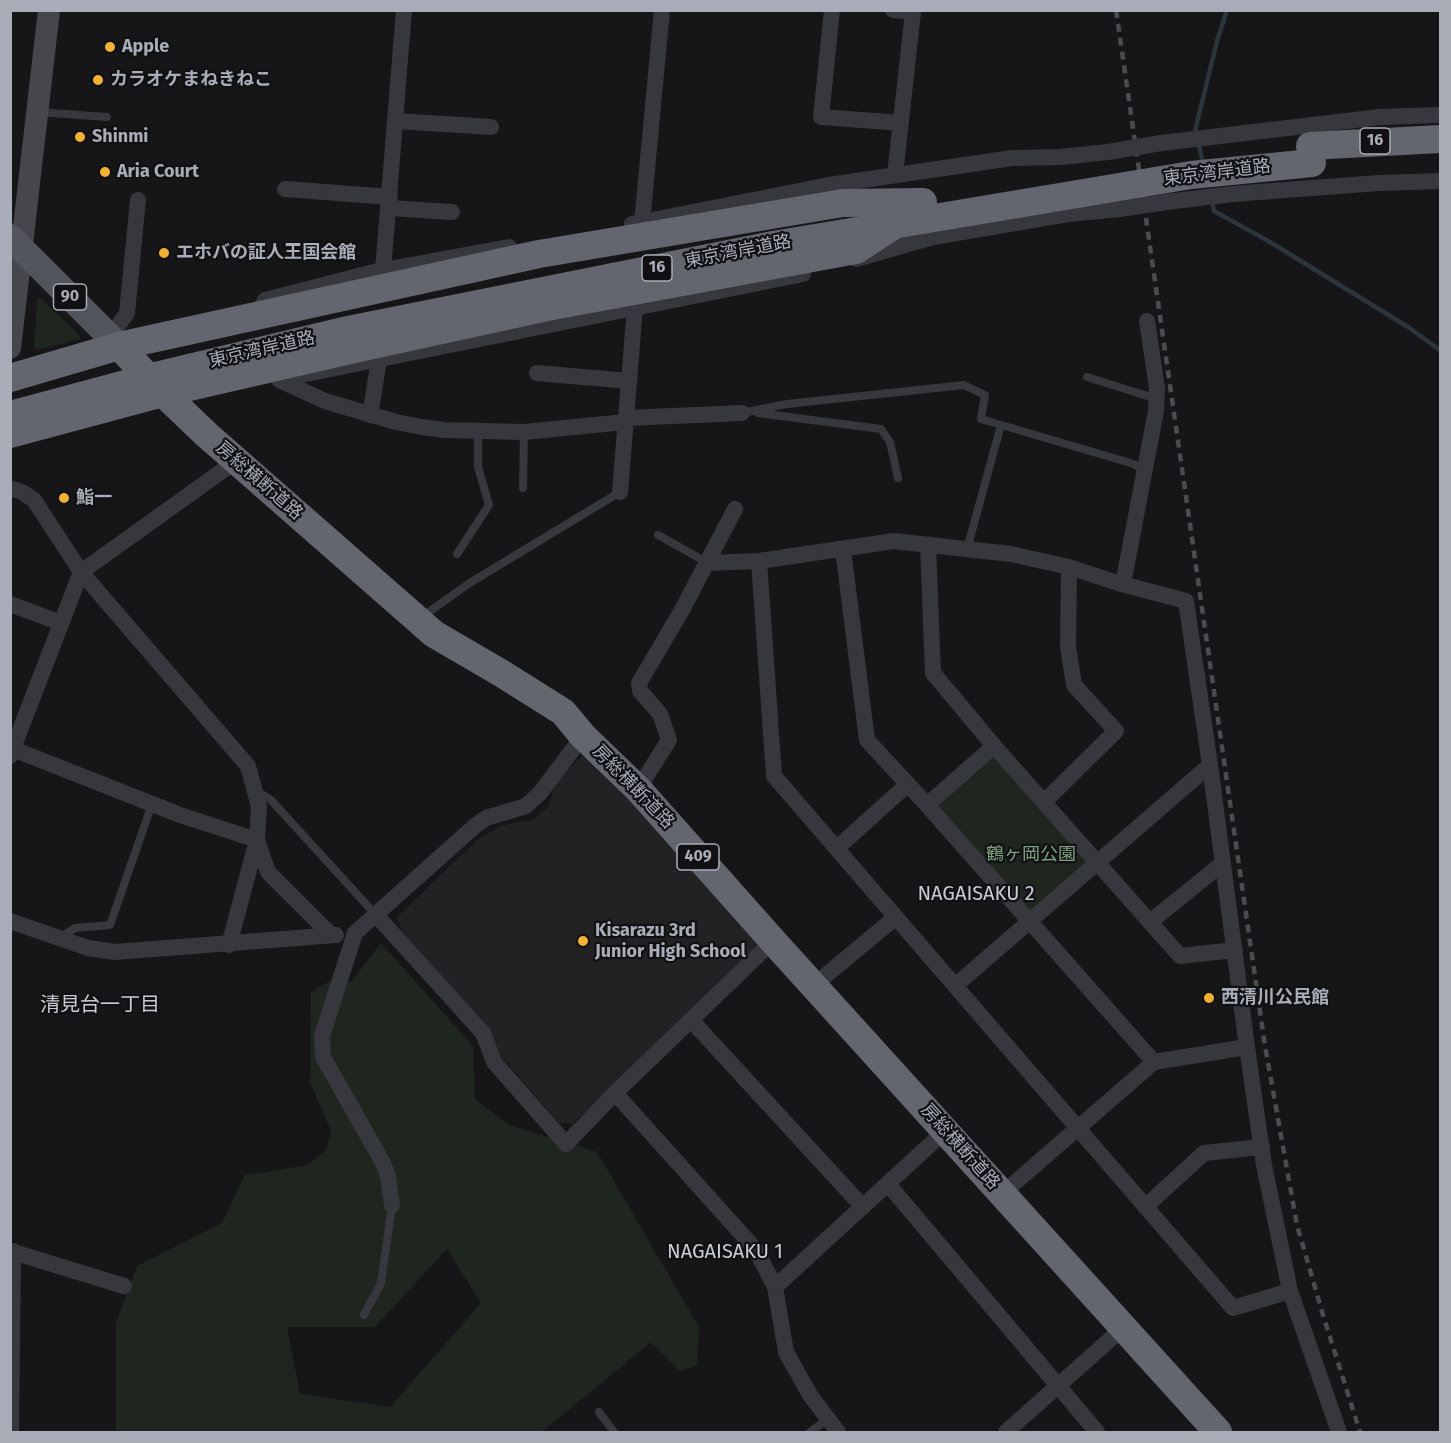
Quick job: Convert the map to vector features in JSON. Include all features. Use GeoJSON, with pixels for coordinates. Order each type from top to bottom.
{"type":"FeatureCollection","features":[{"type":"Feature","properties":{"kind":"highway","name":"東京湾岸道路"},"geometry":{"type":"LineString","coordinates":[[10,415],[155,376],[343,331],[773,245],[1311,155],[1440,139]]}},
{"type":"Feature","properties":{"kind":"highway","name":"東京湾岸道路"},"geometry":{"type":"LineString","coordinates":[[10,395],[146,358],[337,314],[923,202],[1149,164],[1311,155],[1366,159],[1440,156]]}},
{"type":"Feature","properties":{"kind":"highway","name":"16"},"geometry":{"type":"LineString","coordinates":[[10,378],[115,341],[257,316],[539,254],[843,203],[923,202]]}},
{"type":"Feature","properties":{"kind":"highway","name":"16"},"geometry":{"type":"LineString","coordinates":[[10,434],[163,393],[272,375],[547,307],[856,250],[893,226]]}},
{"type":"Feature","properties":{"kind":"highway","name":"房総横断道路"},"geometry":{"type":"LineString","coordinates":[[115,341],[163,393],[236,461],[434,634],[563,712],[583,736],[638,789],[773,942],[1218,1432]]}},
{"type":"Feature","properties":{"kind":"main road","name":"房総横断道路"},"geometry":{"type":"LineString","coordinates":[[16,242],[115,341]]}},
{"type":"Feature","properties":{"kind":"street"},"geometry":{"type":"LineString","coordinates":[[10,348],[16,242],[37,112],[49,10]]}},
{"type":"Feature","properties":{"kind":"street"},"geometry":{"type":"LineString","coordinates":[[383,270],[397,121],[404,10]]}},
{"type":"Feature","properties":{"kind":"street"},"geometry":{"type":"LineString","coordinates":[[642,223],[662,10]]}},
{"type":"Feature","properties":{"kind":"street"},"geometry":{"type":"LineString","coordinates":[[832,10],[821,117],[901,123]]}},
{"type":"Feature","properties":{"kind":"street"},"geometry":{"type":"LineString","coordinates":[[893,10],[912,12],[895,175]]}},
{"type":"Feature","properties":{"kind":"street"},"geometry":{"type":"LineString","coordinates":[[257,316],[265,300],[383,270],[642,223],[829,185],[1012,158],[1061,157],[1108,152],[1161,143],[1380,117],[1440,115]]}},
{"type":"Feature","properties":{"kind":"street"},"geometry":{"type":"LineString","coordinates":[[397,121],[491,127]]}},
{"type":"Feature","properties":{"kind":"street"},"geometry":{"type":"LineString","coordinates":[[272,375],[379,360],[809,273],[933,237],[1068,214],[1233,194],[1378,183],[1440,181]]}},
{"type":"Feature","properties":{"kind":"street"},"geometry":{"type":"LineString","coordinates":[[285,189],[452,212]]}},
{"type":"Feature","properties":{"kind":"street"},"geometry":{"type":"LineString","coordinates":[[115,341],[127,314],[138,200]]}},
{"type":"Feature","properties":{"kind":"street"},"geometry":{"type":"LineString","coordinates":[[620,492],[635,307]]}},
{"type":"Feature","properties":{"kind":"street"},"geometry":{"type":"LineString","coordinates":[[1123,584],[1156,411],[1157,399],[1147,321]]}},
{"type":"Feature","properties":{"kind":"street"},"geometry":{"type":"LineString","coordinates":[[370,415],[379,360]]}},
{"type":"Feature","properties":{"kind":"street"},"geometry":{"type":"LineString","coordinates":[[537,373],[629,381]]}},
{"type":"Feature","properties":{"kind":"street"},"geometry":{"type":"LineString","coordinates":[[272,375],[325,401],[370,415],[422,427],[478,432],[524,432],[626,420],[742,412]]}},
{"type":"Feature","properties":{"kind":"street"},"geometry":{"type":"LineString","coordinates":[[236,461],[81,572],[12,753],[257,840]]}},
{"type":"Feature","properties":{"kind":"street"},"geometry":{"type":"LineString","coordinates":[[10,488],[34,500],[81,572],[248,766],[259,807],[257,840],[229,945]]}},
{"type":"Feature","properties":{"kind":"street"},"geometry":{"type":"LineString","coordinates":[[638,789],[669,740],[660,714],[640,691],[639,683],[708,563],[735,509]]}},
{"type":"Feature","properties":{"kind":"street"},"geometry":{"type":"LineString","coordinates":[[708,563],[759,561],[894,540],[1011,554],[1069,567],[1186,601],[1262,1147],[1290,1291],[1339,1432]]}},
{"type":"Feature","properties":{"kind":"street"},"geometry":{"type":"LineString","coordinates":[[928,545],[933,673],[994,746],[1180,956],[1235,950]]}},
{"type":"Feature","properties":{"kind":"street"},"geometry":{"type":"LineString","coordinates":[[843,549],[867,740],[1154,1062]]}},
{"type":"Feature","properties":{"kind":"street"},"geometry":{"type":"LineString","coordinates":[[759,561],[774,776],[1233,1308],[1290,1291]]}},
{"type":"Feature","properties":{"kind":"street"},"geometry":{"type":"LineString","coordinates":[[1044,801],[1116,731],[1074,685],[1068,646],[1069,567]]}},
{"type":"Feature","properties":{"kind":"street"},"geometry":{"type":"LineString","coordinates":[[10,604],[61,623]]}},
{"type":"Feature","properties":{"kind":"street"},"geometry":{"type":"LineString","coordinates":[[392,1205],[388,1176],[378,1154],[323,1057],[322,1036],[355,933],[486,818],[526,806],[540,793],[583,736]]}},
{"type":"Feature","properties":{"kind":"street"},"geometry":{"type":"LineString","coordinates":[[927,805],[994,746]]}},
{"type":"Feature","properties":{"kind":"street"},"geometry":{"type":"LineString","coordinates":[[956,985],[1210,765]]}},
{"type":"Feature","properties":{"kind":"street"},"geometry":{"type":"LineString","coordinates":[[837,848],[908,784]]}},
{"type":"Feature","properties":{"kind":"street"},"geometry":{"type":"LineString","coordinates":[[257,840],[268,872],[331,935]]}},
{"type":"Feature","properties":{"kind":"street"},"geometry":{"type":"LineString","coordinates":[[1150,922],[1223,863]]}},
{"type":"Feature","properties":{"kind":"street"},"geometry":{"type":"LineString","coordinates":[[376,915],[483,1033],[494,1062],[566,1144],[615,1093],[773,942]]}},
{"type":"Feature","properties":{"kind":"street"},"geometry":{"type":"LineString","coordinates":[[813,986],[896,917]]}},
{"type":"Feature","properties":{"kind":"street"},"geometry":{"type":"LineString","coordinates":[[10,921],[88,948],[115,952],[229,945],[355,933]]}},
{"type":"Feature","properties":{"kind":"street"},"geometry":{"type":"LineString","coordinates":[[691,1020],[863,1207]]}},
{"type":"Feature","properties":{"kind":"street"},"geometry":{"type":"LineString","coordinates":[[1003,1193],[1154,1062],[1247,1047]]}},
{"type":"Feature","properties":{"kind":"street"},"geometry":{"type":"LineString","coordinates":[[615,1093],[756,1250],[775,1287],[786,1352],[810,1395],[833,1426]]}},
{"type":"Feature","properties":{"kind":"street"},"geometry":{"type":"LineString","coordinates":[[775,1287],[945,1131]]}},
{"type":"Feature","properties":{"kind":"street"},"geometry":{"type":"LineString","coordinates":[[1145,1207],[1204,1153],[1262,1147]]}},
{"type":"Feature","properties":{"kind":"street"},"geometry":{"type":"LineString","coordinates":[[888,1184],[1056,1387],[1097,1432]]}},
{"type":"Feature","properties":{"kind":"street"},"geometry":{"type":"LineString","coordinates":[[11,1432],[12,1251],[124,1286]]}},
{"type":"Feature","properties":{"kind":"street"},"geometry":{"type":"LineString","coordinates":[[1006,1432],[1123,1328]]}},
{"type":"Feature","properties":{"kind":"lane"},"geometry":{"type":"LineString","coordinates":[[37,112],[107,117]]}},
{"type":"Feature","properties":{"kind":"lane"},"geometry":{"type":"LineString","coordinates":[[1087,377],[1157,399]]}},
{"type":"Feature","properties":{"kind":"lane"},"geometry":{"type":"LineString","coordinates":[[742,412],[787,404],[964,385],[985,395],[981,420],[1134,464],[1145,472]]}},
{"type":"Feature","properties":{"kind":"lane"},"geometry":{"type":"LineString","coordinates":[[742,412],[772,413],[881,429],[890,442],[898,477]]}},
{"type":"Feature","properties":{"kind":"lane"},"geometry":{"type":"LineString","coordinates":[[968,549],[1001,425]]}},
{"type":"Feature","properties":{"kind":"lane"},"geometry":{"type":"LineString","coordinates":[[457,554],[489,505],[478,467],[478,432]]}},
{"type":"Feature","properties":{"kind":"lane"},"geometry":{"type":"LineString","coordinates":[[523,489],[524,432]]}},
{"type":"Feature","properties":{"kind":"lane"},"geometry":{"type":"LineString","coordinates":[[418,620],[468,584],[620,492]]}},
{"type":"Feature","properties":{"kind":"lane"},"geometry":{"type":"LineString","coordinates":[[658,535],[708,563]]}},
{"type":"Feature","properties":{"kind":"lane"},"geometry":{"type":"LineString","coordinates":[[254,789],[271,800],[376,915]]}},
{"type":"Feature","properties":{"kind":"lane"},"geometry":{"type":"LineString","coordinates":[[59,938],[75,928],[110,925],[152,804]]}},
{"type":"Feature","properties":{"kind":"lane"},"geometry":{"type":"LineString","coordinates":[[364,1315],[381,1283],[392,1205]]}},
{"type":"Feature","properties":{"kind":"lane"},"geometry":{"type":"LineString","coordinates":[[599,1412],[614,1432]]}},
{"type":"Feature","properties":{"kind":"lane"},"geometry":{"type":"LineString","coordinates":[[810,1432],[833,1426]]}},
{"type":"Feature","properties":{"kind":"shaded area","name":"Kisarazu 3rd Junior High School"},"geometry":{"type":"Polygon","coordinates":[[[590,754],[759,945],[573,1123],[559,1123],[499,1054],[407,938],[399,925],[398,916],[478,839],[500,826],[534,819],[549,806],[558,780],[582,756],[590,754]]]}},
{"type":"Feature","properties":{"kind":"green space"},"geometry":{"type":"Polygon","coordinates":[[[39,297],[77,332],[81,339],[41,349],[34,348],[39,297]]]}},
{"type":"Feature","properties":{"kind":"green space","name":"鶴ヶ岡公園"},"geometry":{"type":"Polygon","coordinates":[[[994,746],[1097,862],[1030,921],[927,805],[994,746]]]}},
{"type":"Feature","properties":{"kind":"green space"},"geometry":{"type":"Polygon","coordinates":[[[381,943],[473,1046],[475,1099],[509,1125],[597,1152],[699,1327],[697,1366],[680,1371],[651,1342],[542,1432],[116,1432],[116,1323],[137,1266],[222,1223],[245,1175],[308,1165],[326,1150],[331,1131],[310,1082],[311,992],[330,981],[351,982],[381,943]],[[447,1249],[375,1327],[287,1327],[300,1394],[390,1407],[481,1303],[447,1249]]]}},
{"type":"Feature","properties":{"kind":"waterway"},"geometry":{"type":"LineString","coordinates":[[1196,134],[1217,41],[1227,10]]}},
{"type":"Feature","properties":{"kind":"waterway"},"geometry":{"type":"LineString","coordinates":[[1198,142],[1203,163]]}},
{"type":"Feature","properties":{"kind":"waterway"},"geometry":{"type":"LineString","coordinates":[[1212,201],[1214,211],[1270,242],[1408,327],[1440,350]]}},
{"type":"Feature","properties":{"kind":"railway"},"geometry":{"type":"LineString","coordinates":[[1116,10],[1265,1046],[1297,1225],[1360,1432]]}},
{"type":"Feature","properties":{"kind":"place","name":"Apple"},"geometry":{"type":"Point","coordinates":[110,47]}},
{"type":"Feature","properties":{"kind":"place","name":"カラオケまねきねこ"},"geometry":{"type":"Point","coordinates":[98,80]}},
{"type":"Feature","properties":{"kind":"place","name":"Shinmi"},"geometry":{"type":"Point","coordinates":[80,137]}},
{"type":"Feature","properties":{"kind":"place","name":"Aria Court"},"geometry":{"type":"Point","coordinates":[105,172]}},
{"type":"Feature","properties":{"kind":"place","name":"エホバの証人王国会館"},"geometry":{"type":"Point","coordinates":[164,253]}},
{"type":"Feature","properties":{"kind":"place","name":"鮨一"},"geometry":{"type":"Point","coordinates":[64,498]}},
{"type":"Feature","properties":{"kind":"place","name":"Kisarazu 3rd Junior High School"},"geometry":{"type":"Point","coordinates":[583,941]}},
{"type":"Feature","properties":{"kind":"place","name":"西清川公民館"},"geometry":{"type":"Point","coordinates":[1209,998]}},
{"type":"Feature","properties":{"kind":"district","name":"NAGAISAKU 2"},"geometry":{"type":"Point","coordinates":[976,894]}},
{"type":"Feature","properties":{"kind":"district","name":"清見台一丁目"},"geometry":{"type":"Point","coordinates":[100,1005]}},
{"type":"Feature","properties":{"kind":"district","name":"NAGAISAKU 1"},"geometry":{"type":"Point","coordinates":[725,1252]}}]}
